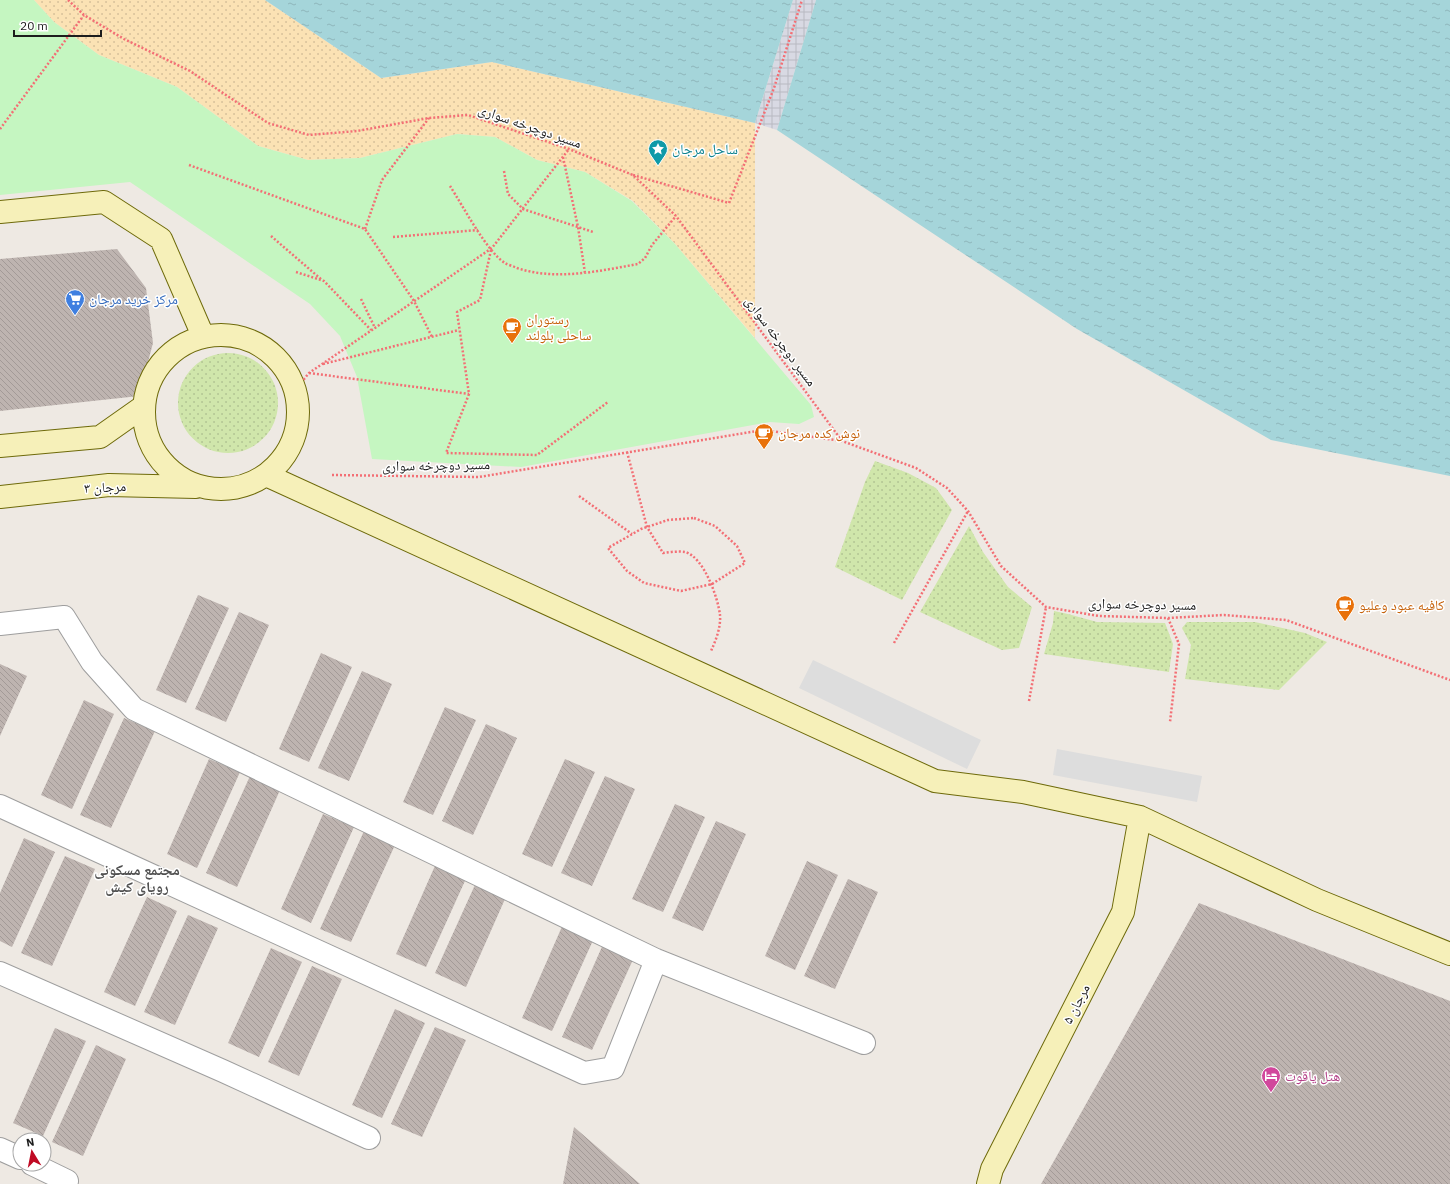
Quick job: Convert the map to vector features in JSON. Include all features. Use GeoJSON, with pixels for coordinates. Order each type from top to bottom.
{"type":"FeatureCollection","features":[{"type":"Feature","properties":{"kind":"street"},"geometry":{"type":"LineString","coordinates":[[0,212],[104,202],[161,239],[203,336]]}},
{"type":"Feature","properties":{"kind":"street"},"geometry":{"type":"LineString","coordinates":[[222,334],[242,337],[260,344],[275,356],[287,371],[302,381],[298,427],[291,445],[280,462],[266,474],[249,484],[230,488],[211,488],[192,483],[175,474],[161,460],[151,444],[145,425],[144,406],[148,387],[156,369],[169,355],[185,344],[203,336],[222,334]]}},
{"type":"Feature","properties":{"kind":"street"},"geometry":{"type":"LineString","coordinates":[[0,446],[100,437],[144,406]]}},
{"type":"Feature","properties":{"kind":"street"},"geometry":{"type":"LineString","coordinates":[[266,474],[935,781],[1023,792],[1140,817],[1318,900],[1450,954]]}},
{"type":"Feature","properties":{"kind":"street","name":"مرجان ۳"},"geometry":{"type":"LineString","coordinates":[[0,497],[109,485],[211,488]]}},
{"type":"Feature","properties":{"kind":"street"},"geometry":{"type":"LineString","coordinates":[[0,624],[64,617],[92,662],[134,709],[656,960],[864,1043]]}},
{"type":"Feature","properties":{"kind":"street"},"geometry":{"type":"LineString","coordinates":[[0,806],[584,1073],[613,1068],[656,960]]}},
{"type":"Feature","properties":{"kind":"street","name":"مرجان ۵"},"geometry":{"type":"LineString","coordinates":[[988,1184],[992,1169],[1123,912],[1140,817]]}},
{"type":"Feature","properties":{"kind":"street"},"geometry":{"type":"LineString","coordinates":[[0,973],[223,1071],[369,1138]]}},
{"type":"Feature","properties":{"kind":"street"},"geometry":{"type":"LineString","coordinates":[[0,1149],[12,1154]]}},
{"type":"Feature","properties":{"kind":"street"},"geometry":{"type":"LineString","coordinates":[[48,1172],[67,1181]]}},
{"type":"Feature","properties":{"kind":"path","name":"مسیر دوچرخه سواری"},"geometry":{"type":"LineString","coordinates":[[68,0],[84,15],[124,39],[190,71],[268,123],[309,135],[357,131],[429,118],[468,115],[569,149],[633,175],[676,216],[842,441]]}},
{"type":"Feature","properties":{"kind":"path"},"geometry":{"type":"LineString","coordinates":[[633,175],[729,203],[774,88],[802,0]]}},
{"type":"Feature","properties":{"kind":"path"},"geometry":{"type":"LineString","coordinates":[[0,129],[84,15]]}},
{"type":"Feature","properties":{"kind":"path"},"geometry":{"type":"LineString","coordinates":[[365,229],[382,180],[429,118]]}},
{"type":"Feature","properties":{"kind":"path"},"geometry":{"type":"LineString","coordinates":[[302,381],[321,365],[371,330],[491,250],[569,149]]}},
{"type":"Feature","properties":{"kind":"path"},"geometry":{"type":"LineString","coordinates":[[563,157],[578,227],[585,273]]}},
{"type":"Feature","properties":{"kind":"path"},"geometry":{"type":"LineString","coordinates":[[189,165],[365,229],[414,301],[432,337]]}},
{"type":"Feature","properties":{"kind":"path"},"geometry":{"type":"LineString","coordinates":[[504,171],[508,194],[523,209],[593,232]]}},
{"type":"Feature","properties":{"kind":"path"},"geometry":{"type":"LineString","coordinates":[[450,186],[491,250],[505,264],[526,271],[552,274],[585,273],[638,264],[645,258],[652,245],[676,216]]}},
{"type":"Feature","properties":{"kind":"path"},"geometry":{"type":"LineString","coordinates":[[393,237],[478,230]]}},
{"type":"Feature","properties":{"kind":"path"},"geometry":{"type":"LineString","coordinates":[[271,236],[324,281],[371,330]]}},
{"type":"Feature","properties":{"kind":"path"},"geometry":{"type":"LineString","coordinates":[[491,250],[480,300],[457,312],[468,394],[446,453],[537,455],[608,402]]}},
{"type":"Feature","properties":{"kind":"path"},"geometry":{"type":"LineString","coordinates":[[296,272],[324,281]]}},
{"type":"Feature","properties":{"kind":"path"},"geometry":{"type":"LineString","coordinates":[[361,299],[375,328]]}},
{"type":"Feature","properties":{"kind":"path"},"geometry":{"type":"LineString","coordinates":[[321,365],[459,330]]}},
{"type":"Feature","properties":{"kind":"path"},"geometry":{"type":"LineString","coordinates":[[302,381],[468,394]]}},
{"type":"Feature","properties":{"kind":"path","name":"مسیر دوچرخه سواری"},"geometry":{"type":"LineString","coordinates":[[329,475],[479,477],[763,430],[842,441],[916,468],[947,488],[968,511],[1001,566],[1046,607],[1099,616],[1168,618],[1224,615],[1286,620],[1450,680]]}},
{"type":"Feature","properties":{"kind":"path"},"geometry":{"type":"LineString","coordinates":[[627,452],[647,527],[663,553],[686,552],[697,560],[712,584],[720,616],[717,638],[699,672]]}},
{"type":"Feature","properties":{"kind":"path"},"geometry":{"type":"LineString","coordinates":[[579,496],[632,534]]}},
{"type":"Feature","properties":{"kind":"path"},"geometry":{"type":"LineString","coordinates":[[894,643],[968,511]]}},
{"type":"Feature","properties":{"kind":"path"},"geometry":{"type":"LineString","coordinates":[[694,518],[715,526],[737,546],[745,563],[712,584],[682,591],[644,583],[627,571],[608,548],[632,534],[668,520],[694,518]]}},
{"type":"Feature","properties":{"kind":"path"},"geometry":{"type":"LineString","coordinates":[[1029,701],[1046,607]]}},
{"type":"Feature","properties":{"kind":"path"},"geometry":{"type":"LineString","coordinates":[[1168,618],[1180,644],[1170,722]]}},
{"type":"Feature","properties":{"kind":"green space"},"geometry":{"type":"Polygon","coordinates":[[[0,0],[34,0],[54,22],[99,55],[177,87],[258,146],[308,160],[360,158],[457,134],[495,137],[537,160],[585,172],[632,201],[675,244],[811,405],[814,417],[799,424],[770,422],[521,467],[372,459],[357,377],[340,336],[310,304],[130,182],[0,195],[0,0]]]}},
{"type":"Feature","properties":{"kind":"green space"},"geometry":{"type":"Polygon","coordinates":[[[228,353],[247,357],[264,367],[274,384],[278,403],[274,422],[264,439],[247,449],[228,453],[209,449],[192,439],[182,422],[178,403],[182,384],[192,367],[209,357],[228,353]]]}},
{"type":"Feature","properties":{"kind":"green space"},"geometry":{"type":"Polygon","coordinates":[[[875,461],[908,473],[936,488],[952,510],[902,600],[835,567],[865,482],[875,461]]]}},
{"type":"Feature","properties":{"kind":"green space"},"geometry":{"type":"Polygon","coordinates":[[[969,526],[983,552],[1008,587],[1032,607],[1019,648],[1002,650],[920,612],[969,526]]]}},
{"type":"Feature","properties":{"kind":"green space"},"geometry":{"type":"Polygon","coordinates":[[[1054,611],[1097,622],[1165,623],[1173,644],[1169,672],[1044,654],[1053,623],[1054,611]]]}},
{"type":"Feature","properties":{"kind":"green space"},"geometry":{"type":"Polygon","coordinates":[[[1187,622],[1255,622],[1305,633],[1327,642],[1279,690],[1185,679],[1191,645],[1182,628],[1187,622]]]}},
{"type":"Feature","properties":{"kind":"sand","name":"ساحل مرجان"},"geometry":{"type":"Polygon","coordinates":[[[34,0],[265,0],[381,78],[492,62],[755,123],[755,338],[675,244],[633,201],[585,172],[537,160],[495,137],[457,134],[360,158],[308,160],[258,146],[177,87],[99,55],[54,22],[34,0]]]}},
{"type":"Feature","properties":{"kind":"shaded area"},"geometry":{"type":"Polygon","coordinates":[[[793,0],[816,0],[777,130],[755,123],[793,0]]]}},
{"type":"Feature","properties":{"kind":"shaded area"},"geometry":{"type":"Polygon","coordinates":[[[813,660],[981,740],[967,769],[799,688],[813,660]]]}},
{"type":"Feature","properties":{"kind":"shaded area"},"geometry":{"type":"Polygon","coordinates":[[[1057,749],[1202,776],[1197,802],[1053,775],[1057,749]]]}},
{"type":"Feature","properties":{"kind":"water"},"geometry":{"type":"Polygon","coordinates":[[[265,0],[793,0],[755,123],[492,62],[381,78],[265,0]]]}},
{"type":"Feature","properties":{"kind":"water"},"geometry":{"type":"Polygon","coordinates":[[[816,0],[1450,0],[1450,476],[1271,440],[1077,329],[777,130],[816,0]]]}},
{"type":"Feature","properties":{"kind":"building","name":"مرکز خرید مرجان"},"geometry":{"type":"Polygon","coordinates":[[[117,249],[146,288],[153,343],[139,396],[0,411],[0,259],[117,249]]]}},
{"type":"Feature","properties":{"kind":"building"},"geometry":{"type":"Polygon","coordinates":[[[198,595],[229,608],[186,703],[156,690],[198,595]]]}},
{"type":"Feature","properties":{"kind":"building"},"geometry":{"type":"Polygon","coordinates":[[[239,612],[269,625],[226,722],[195,709],[239,612]]]}},
{"type":"Feature","properties":{"kind":"building"},"geometry":{"type":"Polygon","coordinates":[[[321,653],[352,667],[309,762],[279,749],[321,653]]]}},
{"type":"Feature","properties":{"kind":"building"},"geometry":{"type":"Polygon","coordinates":[[[0,664],[27,676],[0,736],[0,664]]]}},
{"type":"Feature","properties":{"kind":"building"},"geometry":{"type":"Polygon","coordinates":[[[362,671],[392,684],[349,781],[318,768],[362,671]]]}},
{"type":"Feature","properties":{"kind":"building"},"geometry":{"type":"Polygon","coordinates":[[[84,700],[114,714],[72,809],[41,795],[84,700]]]}},
{"type":"Feature","properties":{"kind":"building"},"geometry":{"type":"Polygon","coordinates":[[[445,707],[476,720],[433,815],[403,802],[445,707]]]}},
{"type":"Feature","properties":{"kind":"building"},"geometry":{"type":"Polygon","coordinates":[[[124,718],[155,731],[111,828],[80,815],[124,718]]]}},
{"type":"Feature","properties":{"kind":"building"},"geometry":{"type":"Polygon","coordinates":[[[486,724],[517,738],[473,835],[442,821],[486,724]]]}},
{"type":"Feature","properties":{"kind":"building"},"geometry":{"type":"Polygon","coordinates":[[[209,759],[240,772],[197,868],[167,854],[209,759]]]}},
{"type":"Feature","properties":{"kind":"building"},"geometry":{"type":"Polygon","coordinates":[[[565,759],[595,772],[552,867],[522,854],[565,759]]]}},
{"type":"Feature","properties":{"kind":"building"},"geometry":{"type":"Polygon","coordinates":[[[250,776],[280,790],[237,887],[206,873],[250,776]]]}},
{"type":"Feature","properties":{"kind":"building"},"geometry":{"type":"Polygon","coordinates":[[[605,776],[635,789],[592,886],[561,873],[605,776]]]}},
{"type":"Feature","properties":{"kind":"building"},"geometry":{"type":"Polygon","coordinates":[[[675,804],[705,817],[663,912],[632,899],[675,804]]]}},
{"type":"Feature","properties":{"kind":"building"},"geometry":{"type":"Polygon","coordinates":[[[323,814],[354,827],[311,923],[281,909],[323,814]]]}},
{"type":"Feature","properties":{"kind":"building"},"geometry":{"type":"Polygon","coordinates":[[[716,821],[746,834],[703,931],[672,918],[716,821]]]}},
{"type":"Feature","properties":{"kind":"building"},"geometry":{"type":"Polygon","coordinates":[[[364,831],[395,845],[351,942],[320,929],[364,831]]]}},
{"type":"Feature","properties":{"kind":"building"},"geometry":{"type":"Polygon","coordinates":[[[24,838],[55,852],[12,947],[0,941],[0,893],[24,838]]]}},
{"type":"Feature","properties":{"kind":"building"},"geometry":{"type":"Polygon","coordinates":[[[65,856],[95,869],[52,966],[21,953],[65,856]]]}},
{"type":"Feature","properties":{"kind":"building"},"geometry":{"type":"Polygon","coordinates":[[[438,859],[469,872],[426,967],[396,954],[438,859]]]}},
{"type":"Feature","properties":{"kind":"building"},"geometry":{"type":"Polygon","coordinates":[[[807,861],[838,875],[795,970],[765,956],[807,861]]]}},
{"type":"Feature","properties":{"kind":"building"},"geometry":{"type":"Polygon","coordinates":[[[479,876],[509,890],[466,987],[435,973],[479,876]]]}},
{"type":"Feature","properties":{"kind":"building"},"geometry":{"type":"Polygon","coordinates":[[[848,879],[878,892],[835,989],[804,976],[848,879]]]}},
{"type":"Feature","properties":{"kind":"building"},"geometry":{"type":"Polygon","coordinates":[[[147,897],[177,911],[135,1006],[104,992],[147,897]]]}},
{"type":"Feature","properties":{"kind":"building","name":"هتل یاقوت"},"geometry":{"type":"Polygon","coordinates":[[[1199,903],[1450,1001],[1450,1184],[1041,1184],[1199,903]]]}},
{"type":"Feature","properties":{"kind":"building"},"geometry":{"type":"Polygon","coordinates":[[[188,915],[218,928],[175,1025],[144,1012],[188,915]]]}},
{"type":"Feature","properties":{"kind":"building"},"geometry":{"type":"Polygon","coordinates":[[[564,922],[595,936],[552,1031],[522,1018],[564,922]]]}},
{"type":"Feature","properties":{"kind":"building"},"geometry":{"type":"Polygon","coordinates":[[[605,940],[636,953],[592,1050],[562,1037],[605,940]]]}},
{"type":"Feature","properties":{"kind":"building"},"geometry":{"type":"Polygon","coordinates":[[[271,948],[302,962],[259,1057],[228,1043],[271,948]]]}},
{"type":"Feature","properties":{"kind":"building"},"geometry":{"type":"Polygon","coordinates":[[[312,966],[342,979],[299,1076],[268,1062],[312,966]]]}},
{"type":"Feature","properties":{"kind":"building"},"geometry":{"type":"Polygon","coordinates":[[[395,1009],[425,1023],[382,1118],[352,1105],[395,1009]]]}},
{"type":"Feature","properties":{"kind":"building"},"geometry":{"type":"Polygon","coordinates":[[[435,1027],[466,1040],[422,1137],[391,1124],[435,1027]]]}},
{"type":"Feature","properties":{"kind":"building"},"geometry":{"type":"Polygon","coordinates":[[[55,1028],[86,1041],[45,1132],[34,1132],[13,1123],[55,1028]]]}},
{"type":"Feature","properties":{"kind":"building"},"geometry":{"type":"Polygon","coordinates":[[[96,1045],[126,1059],[83,1156],[52,1142],[96,1045]]]}},
{"type":"Feature","properties":{"kind":"building"},"geometry":{"type":"Polygon","coordinates":[[[574,1127],[640,1184],[563,1184],[574,1127]]]}},
{"type":"Feature","properties":{"kind":"place","name":"ساحل مرجان"},"geometry":{"type":"Point","coordinates":[658,166]}},
{"type":"Feature","properties":{"kind":"place","name":"مرکز خرید مرجان"},"geometry":{"type":"Point","coordinates":[75,316]}},
{"type":"Feature","properties":{"kind":"place","name":"رستوران ساحلی بلولند"},"geometry":{"type":"Point","coordinates":[512,344]}},
{"type":"Feature","properties":{"kind":"place","name":"نوش کده مرجان"},"geometry":{"type":"Point","coordinates":[764,450]}},
{"type":"Feature","properties":{"kind":"place","name":"کافیه عبود وعلیو"},"geometry":{"type":"Point","coordinates":[1345,622]}},
{"type":"Feature","properties":{"kind":"place","name":"هتل یاقوت"},"geometry":{"type":"Point","coordinates":[1271,1093]}},
{"type":"Feature","properties":{"kind":"district","name":"مجتمع مسکونی رویای کیش"},"geometry":{"type":"Point","coordinates":[137,878]}}]}
